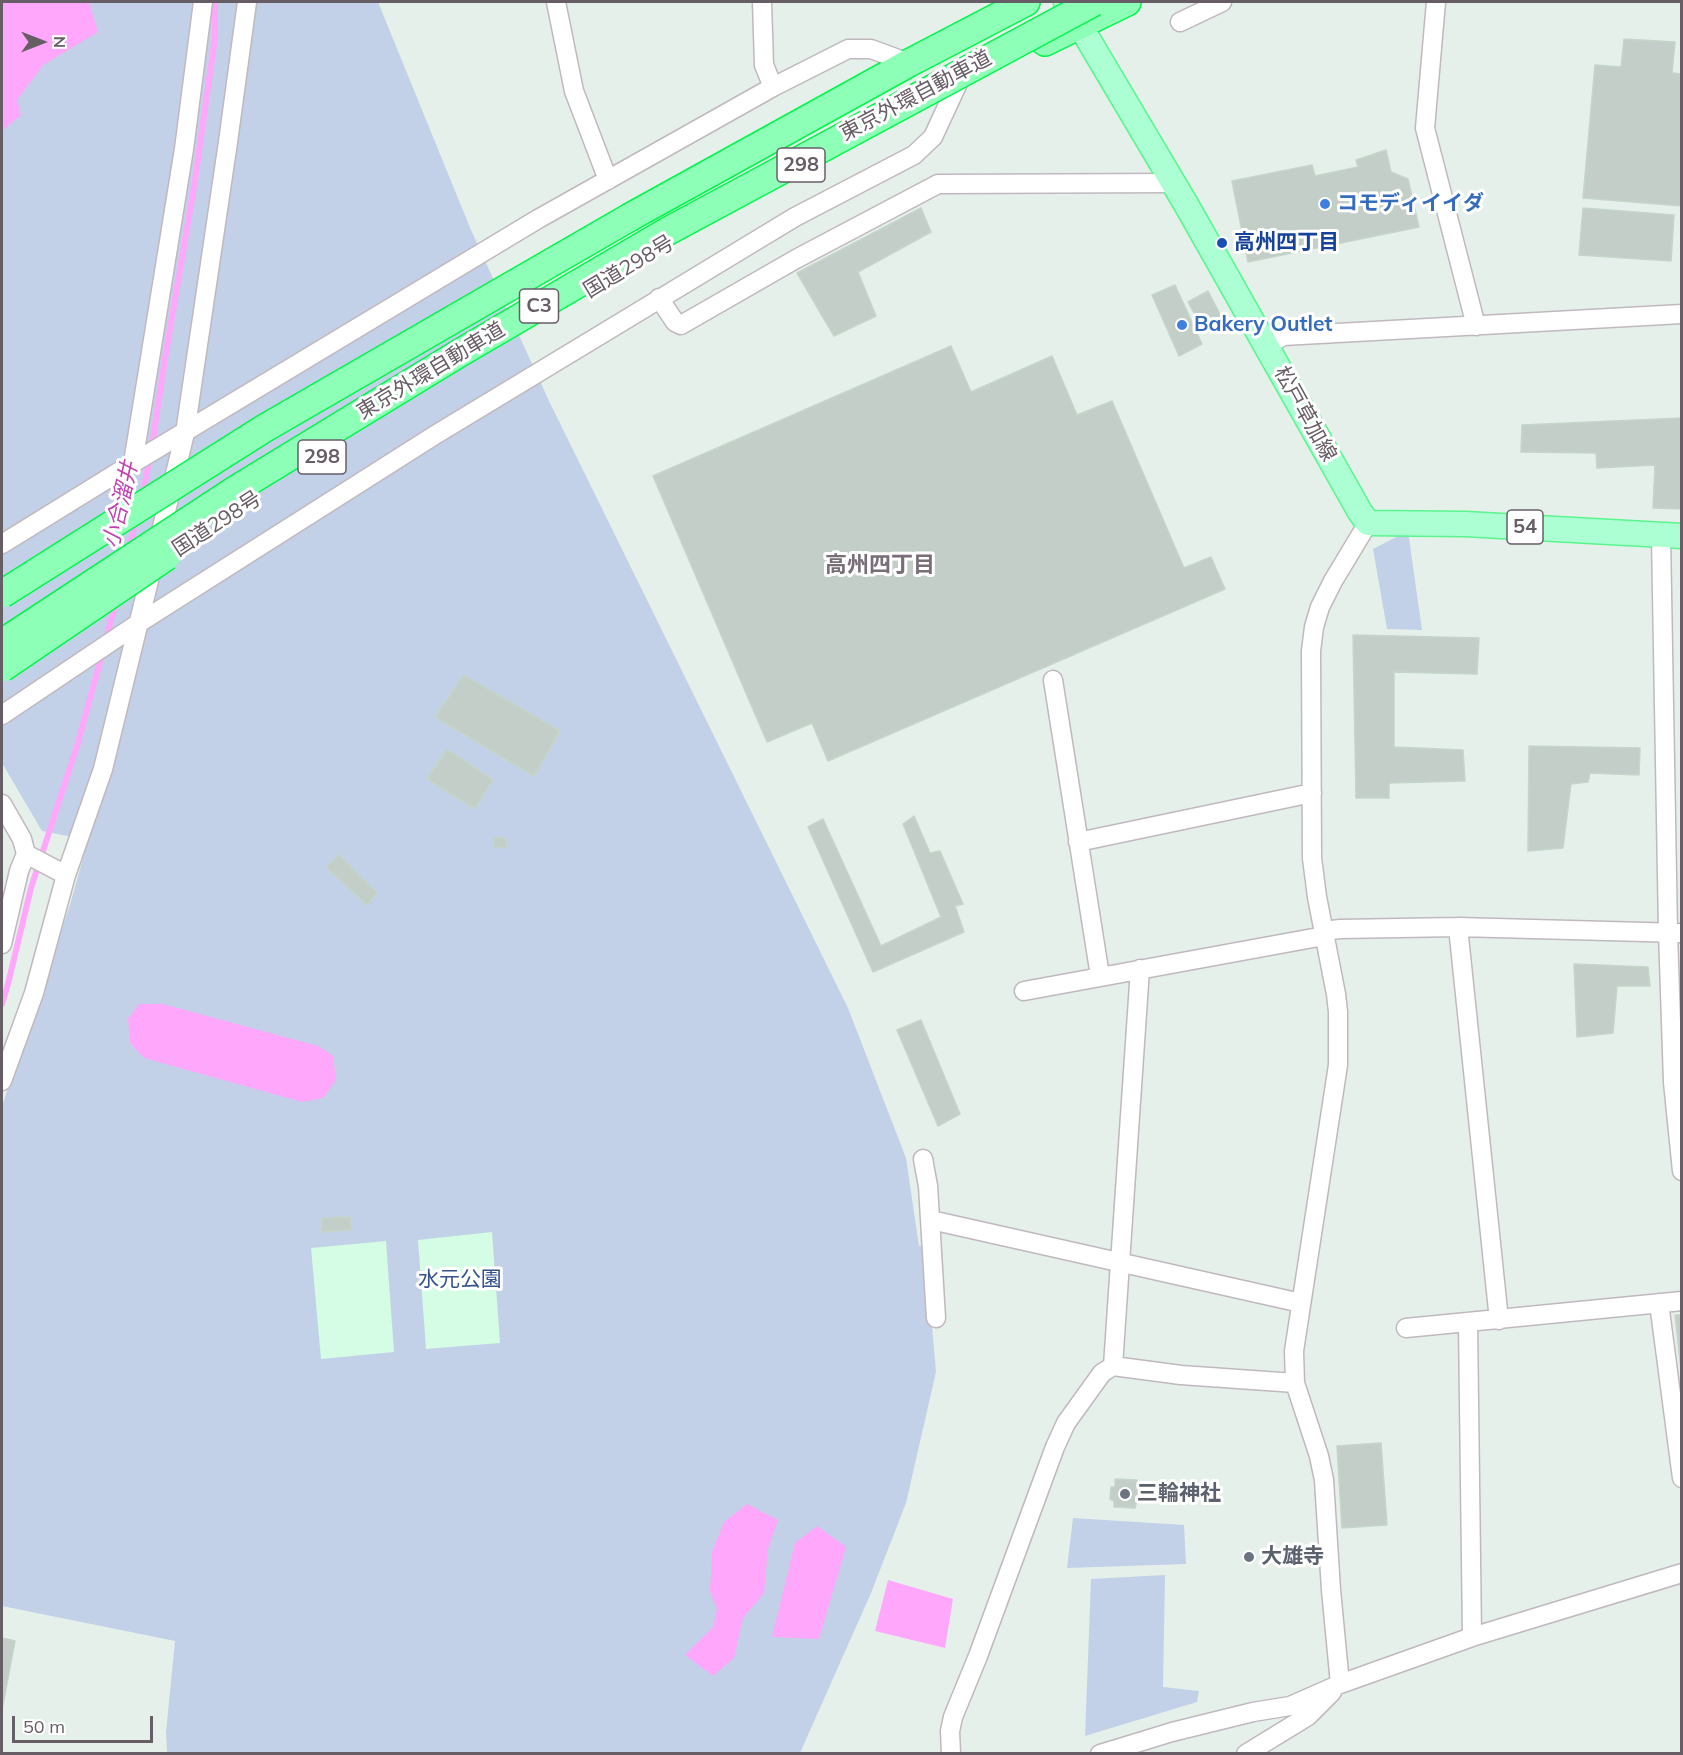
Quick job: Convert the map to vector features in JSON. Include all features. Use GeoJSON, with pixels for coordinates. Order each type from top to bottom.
{"type":"FeatureCollection","features":[{"type":"Feature","properties":{"kind":"highway","name":"国道298号"},"geometry":{"type":"LineString","coordinates":[[2,594],[265,428],[632,216],[909,63],[1026,2]]}},
{"type":"Feature","properties":{"kind":"highway","name":"東京外環自動車道"},"geometry":{"type":"LineString","coordinates":[[2,623],[245,467],[680,208],[1055,2]]}},
{"type":"Feature","properties":{"kind":"highway","name":"東京外環自動車道"},"geometry":{"type":"LineString","coordinates":[[2,642],[235,490],[628,254],[927,90],[1094,2]]}},
{"type":"Feature","properties":{"kind":"highway","name":"国道298号"},"geometry":{"type":"LineString","coordinates":[[2,668],[222,519],[501,344],[781,175],[958,83],[1127,2]]}},
{"type":"Feature","properties":{"kind":"main road","name":"松戸草加線"},"geometry":{"type":"LineString","coordinates":[[1066,2],[1173,183],[1368,523]]}},
{"type":"Feature","properties":{"kind":"main road","name":"54"},"geometry":{"type":"LineString","coordinates":[[1368,523],[1465,524],[1671,535]]}},
{"type":"Feature","properties":{"kind":"street"},"geometry":{"type":"LineString","coordinates":[[136,461],[184,149],[203,2]]}},
{"type":"Feature","properties":{"kind":"street"},"geometry":{"type":"LineString","coordinates":[[2,1081],[33,993],[66,875],[103,769],[185,433],[247,2]]}},
{"type":"Feature","properties":{"kind":"street"},"geometry":{"type":"LineString","coordinates":[[556,2],[574,91],[608,180]]}},
{"type":"Feature","properties":{"kind":"street"},"geometry":{"type":"LineString","coordinates":[[762,2],[764,65],[773,87]]}},
{"type":"Feature","properties":{"kind":"street"},"geometry":{"type":"LineString","coordinates":[[1180,22],[1222,2]]}},
{"type":"Feature","properties":{"kind":"street"},"geometry":{"type":"LineString","coordinates":[[1436,2],[1425,128],[1476,327]]}},
{"type":"Feature","properties":{"kind":"street"},"geometry":{"type":"LineString","coordinates":[[2,544],[528,225],[773,87],[848,49],[871,49],[909,63]]}},
{"type":"Feature","properties":{"kind":"street"},"geometry":{"type":"LineString","coordinates":[[2,715],[139,623],[435,435],[795,217],[914,155],[933,137],[958,83]]}},
{"type":"Feature","properties":{"kind":"street"},"geometry":{"type":"LineString","coordinates":[[659,298],[675,322],[681,325],[796,259],[938,184],[1173,183]]}},
{"type":"Feature","properties":{"kind":"street"},"geometry":{"type":"LineString","coordinates":[[1267,346],[1283,336],[1682,314]]}},
{"type":"Feature","properties":{"kind":"street"},"geometry":{"type":"LineString","coordinates":[[1340,1684],[1330,1590],[1324,1480],[1319,1456],[1295,1383],[1294,1351],[1338,1065],[1338,1012],[1312,858],[1311,651],[1314,627],[1320,607],[1368,523]]}},
{"type":"Feature","properties":{"kind":"street"},"geometry":{"type":"LineString","coordinates":[[1671,535],[1675,932],[1674,1082],[1682,1171]]}},
{"type":"Feature","properties":{"kind":"street"},"geometry":{"type":"LineString","coordinates":[[1053,681],[1100,976]]}},
{"type":"Feature","properties":{"kind":"street"},"geometry":{"type":"LineString","coordinates":[[1078,842],[1312,793]]}},
{"type":"Feature","properties":{"kind":"street"},"geometry":{"type":"LineString","coordinates":[[2,804],[22,839],[26,854],[66,875]]}},
{"type":"Feature","properties":{"kind":"street"},"geometry":{"type":"LineString","coordinates":[[2,944],[10,874],[26,854]]}},
{"type":"Feature","properties":{"kind":"street"},"geometry":{"type":"LineString","coordinates":[[1024,991],[1340,929],[1458,927],[1675,932]]}},
{"type":"Feature","properties":{"kind":"street"},"geometry":{"type":"LineString","coordinates":[[1458,927],[1499,1320]]}},
{"type":"Feature","properties":{"kind":"street"},"geometry":{"type":"LineString","coordinates":[[1113,1366],[1140,969]]}},
{"type":"Feature","properties":{"kind":"street"},"geometry":{"type":"LineString","coordinates":[[923,1160],[931,1220],[936,1318]]}},
{"type":"Feature","properties":{"kind":"street"},"geometry":{"type":"LineString","coordinates":[[931,1220],[1301,1303]]}},
{"type":"Feature","properties":{"kind":"street"},"geometry":{"type":"LineString","coordinates":[[1406,1328],[1682,1301]]}},
{"type":"Feature","properties":{"kind":"street"},"geometry":{"type":"LineString","coordinates":[[1659,1303],[1682,1478]]}},
{"type":"Feature","properties":{"kind":"street"},"geometry":{"type":"LineString","coordinates":[[1468,1323],[1472,1637]]}},
{"type":"Feature","properties":{"kind":"street"},"geometry":{"type":"LineString","coordinates":[[951,1754],[950,1731],[953,1717],[978,1656],[1054,1447],[1066,1423],[1102,1373],[1113,1366],[1181,1375],[1295,1383]]}},
{"type":"Feature","properties":{"kind":"street"},"geometry":{"type":"LineString","coordinates":[[1100,1754],[1172,1732],[1253,1712],[1290,1706],[1340,1684],[1472,1637],[1682,1573]]}},
{"type":"Feature","properties":{"kind":"street"},"geometry":{"type":"LineString","coordinates":[[1246,1754],[1308,1716],[1340,1684]]}},
{"type":"Feature","properties":{"kind":"green space","name":"水元公園"},"geometry":{"type":"Polygon","coordinates":[[[2,2],[378,2],[471,230],[549,401],[848,1008],[906,1158],[919,1246],[925,1245],[936,1372],[906,1503],[871,1593],[800,1753],[167,1753],[166,1732],[175,1641],[2,1606],[2,1106],[70,905],[88,840],[42,831],[2,763],[2,2]]]}},
{"type":"Feature","properties":{"kind":"green space"},"geometry":{"type":"Polygon","coordinates":[[[1408,531],[1422,630],[1387,629],[1373,549],[1408,531]]]}},
{"type":"Feature","properties":{"kind":"green space"},"geometry":{"type":"Polygon","coordinates":[[[1073,1518],[1184,1525],[1186,1564],[1067,1568],[1073,1518]]]}},
{"type":"Feature","properties":{"kind":"green space"},"geometry":{"type":"Polygon","coordinates":[[[1165,1575],[1163,1687],[1199,1691],[1197,1702],[1085,1736],[1091,1579],[1165,1575]]]}},
{"type":"Feature","properties":{"kind":"sand"},"geometry":{"type":"Polygon","coordinates":[[[492,1232],[500,1343],[426,1349],[418,1240],[492,1232]]]}},
{"type":"Feature","properties":{"kind":"sand"},"geometry":{"type":"Polygon","coordinates":[[[386,1241],[394,1352],[321,1359],[311,1248],[386,1241]]]}},
{"type":"Feature","properties":{"kind":"shaded area"},"geometry":{"type":"Polygon","coordinates":[[[2,2],[89,2],[98,32],[43,65],[17,100],[21,115],[2,131],[2,2]]]}},
{"type":"Feature","properties":{"kind":"shaded area"},"geometry":{"type":"Polygon","coordinates":[[[139,1004],[163,1004],[318,1046],[333,1056],[336,1080],[323,1098],[302,1102],[144,1058],[130,1043],[128,1019],[139,1004]]]}},
{"type":"Feature","properties":{"kind":"shaded area"},"geometry":{"type":"Polygon","coordinates":[[[747,1504],[778,1520],[768,1549],[764,1593],[743,1618],[734,1658],[713,1676],[685,1655],[713,1627],[717,1609],[710,1591],[712,1552],[724,1522],[747,1504]]]}},
{"type":"Feature","properties":{"kind":"shaded area"},"geometry":{"type":"Polygon","coordinates":[[[817,1526],[846,1547],[819,1639],[772,1637],[795,1543],[817,1526]]]}},
{"type":"Feature","properties":{"kind":"shaded area"},"geometry":{"type":"Polygon","coordinates":[[[888,1580],[953,1599],[945,1648],[875,1631],[888,1580]]]}},
{"type":"Feature","properties":{"kind":"building"},"geometry":{"type":"Polygon","coordinates":[[[1624,39],[1675,42],[1672,73],[1682,74],[1682,206],[1583,198],[1595,65],[1621,67],[1624,39]]]}},
{"type":"Feature","properties":{"kind":"building","name":"コモディイイダ"},"geometry":{"type":"Polygon","coordinates":[[[1386,150],[1391,172],[1408,179],[1419,227],[1248,262],[1232,181],[1312,165],[1315,176],[1358,167],[1356,160],[1386,150]]]}},
{"type":"Feature","properties":{"kind":"building"},"geometry":{"type":"Polygon","coordinates":[[[921,208],[931,232],[858,272],[876,316],[834,336],[797,273],[921,208]]]}},
{"type":"Feature","properties":{"kind":"building"},"geometry":{"type":"Polygon","coordinates":[[[1583,208],[1674,215],[1671,261],[1579,255],[1583,208]]]}},
{"type":"Feature","properties":{"kind":"building"},"geometry":{"type":"Polygon","coordinates":[[[1175,285],[1202,344],[1179,356],[1152,295],[1175,285]]]}},
{"type":"Feature","properties":{"kind":"building"},"geometry":{"type":"Polygon","coordinates":[[[1208,291],[1224,322],[1205,333],[1188,302],[1208,291]]]}},
{"type":"Feature","properties":{"kind":"building"},"geometry":{"type":"Polygon","coordinates":[[[951,346],[971,392],[1052,356],[1077,415],[1112,401],[1184,568],[1211,557],[1225,589],[828,761],[812,723],[767,742],[653,476],[951,346]]]}},
{"type":"Feature","properties":{"kind":"building"},"geometry":{"type":"Polygon","coordinates":[[[1682,418],[1682,509],[1653,508],[1655,465],[1597,468],[1596,453],[1521,452],[1522,425],[1682,418]]]}},
{"type":"Feature","properties":{"kind":"building"},"geometry":{"type":"Polygon","coordinates":[[[1353,635],[1479,638],[1477,674],[1394,672],[1394,747],[1463,750],[1465,781],[1389,783],[1389,798],[1356,798],[1353,635]]]}},
{"type":"Feature","properties":{"kind":"building"},"geometry":{"type":"Polygon","coordinates":[[[464,675],[560,731],[534,776],[435,717],[464,675]]]}},
{"type":"Feature","properties":{"kind":"building"},"geometry":{"type":"Polygon","coordinates":[[[1529,746],[1640,748],[1639,775],[1590,773],[1588,782],[1571,784],[1563,848],[1528,851],[1529,746]]]}},
{"type":"Feature","properties":{"kind":"building"},"geometry":{"type":"Polygon","coordinates":[[[447,749],[493,780],[475,809],[427,779],[447,749]]]}},
{"type":"Feature","properties":{"kind":"building"},"geometry":{"type":"Polygon","coordinates":[[[914,816],[930,853],[940,851],[963,904],[955,906],[964,932],[873,972],[808,827],[823,819],[881,946],[941,917],[903,824],[914,816]]]}},
{"type":"Feature","properties":{"kind":"building"},"geometry":{"type":"Polygon","coordinates":[[[494,837],[506,838],[506,848],[494,847],[494,837]]]}},
{"type":"Feature","properties":{"kind":"building"},"geometry":{"type":"Polygon","coordinates":[[[339,855],[377,893],[367,905],[326,867],[339,855]]]}},
{"type":"Feature","properties":{"kind":"building"},"geometry":{"type":"Polygon","coordinates":[[[1574,964],[1648,967],[1650,986],[1617,986],[1613,1033],[1577,1037],[1574,964]]]}},
{"type":"Feature","properties":{"kind":"building"},"geometry":{"type":"Polygon","coordinates":[[[921,1020],[960,1114],[938,1126],[897,1030],[921,1020]]]}},
{"type":"Feature","properties":{"kind":"building"},"geometry":{"type":"Polygon","coordinates":[[[351,1217],[351,1230],[321,1232],[322,1218],[351,1217]]]}},
{"type":"Feature","properties":{"kind":"building"},"geometry":{"type":"Polygon","coordinates":[[[1675,1315],[1682,1315],[1682,1379],[1675,1315]]]}},
{"type":"Feature","properties":{"kind":"building"},"geometry":{"type":"Polygon","coordinates":[[[1381,1443],[1387,1525],[1342,1528],[1337,1446],[1381,1443]]]}},
{"type":"Feature","properties":{"kind":"building","name":"三輪神社"},"geometry":{"type":"Polygon","coordinates":[[[1115,1479],[1137,1480],[1137,1489],[1140,1489],[1139,1503],[1136,1503],[1135,1508],[1114,1507],[1114,1501],[1110,1499],[1111,1487],[1115,1487],[1115,1479]]]}},
{"type":"Feature","properties":{"kind":"building"},"geometry":{"type":"Polygon","coordinates":[[[2,1638],[15,1641],[2,1710],[2,1638]]]}},
{"type":"Feature","properties":{"kind":"waterway","name":"小合溜井"},"geometry":{"type":"LineString","coordinates":[[152,446],[194,187],[215,38],[215,2]]}},
{"type":"Feature","properties":{"kind":"waterway","name":"小合溜井"},"geometry":{"type":"LineString","coordinates":[[143,493],[150,456]]}},
{"type":"Feature","properties":{"kind":"waterway","name":"小合溜井"},"geometry":{"type":"LineString","coordinates":[[129,548],[136,521]]}},
{"type":"Feature","properties":{"kind":"waterway","name":"小合溜井"},"geometry":{"type":"LineString","coordinates":[[106,639],[116,602]]}},
{"type":"Feature","properties":{"kind":"waterway","name":"小合溜井"},"geometry":{"type":"LineString","coordinates":[[2,1004],[31,888],[77,746],[103,651]]}},
{"type":"Feature","properties":{"kind":"place","name":"コモディイイダ"},"geometry":{"type":"Point","coordinates":[1325,204]}},
{"type":"Feature","properties":{"kind":"place","name":"高州四丁目"},"geometry":{"type":"Point","coordinates":[1222,243]}},
{"type":"Feature","properties":{"kind":"place","name":"Bakery Outlet"},"geometry":{"type":"Point","coordinates":[1182,325]}},
{"type":"Feature","properties":{"kind":"place","name":"三輪神社"},"geometry":{"type":"Point","coordinates":[1125,1494]}},
{"type":"Feature","properties":{"kind":"place","name":"大雄寺"},"geometry":{"type":"Point","coordinates":[1249,1557]}},
{"type":"Feature","properties":{"kind":"district","name":"高州四丁目"},"geometry":{"type":"Point","coordinates":[880,565]}}]}
